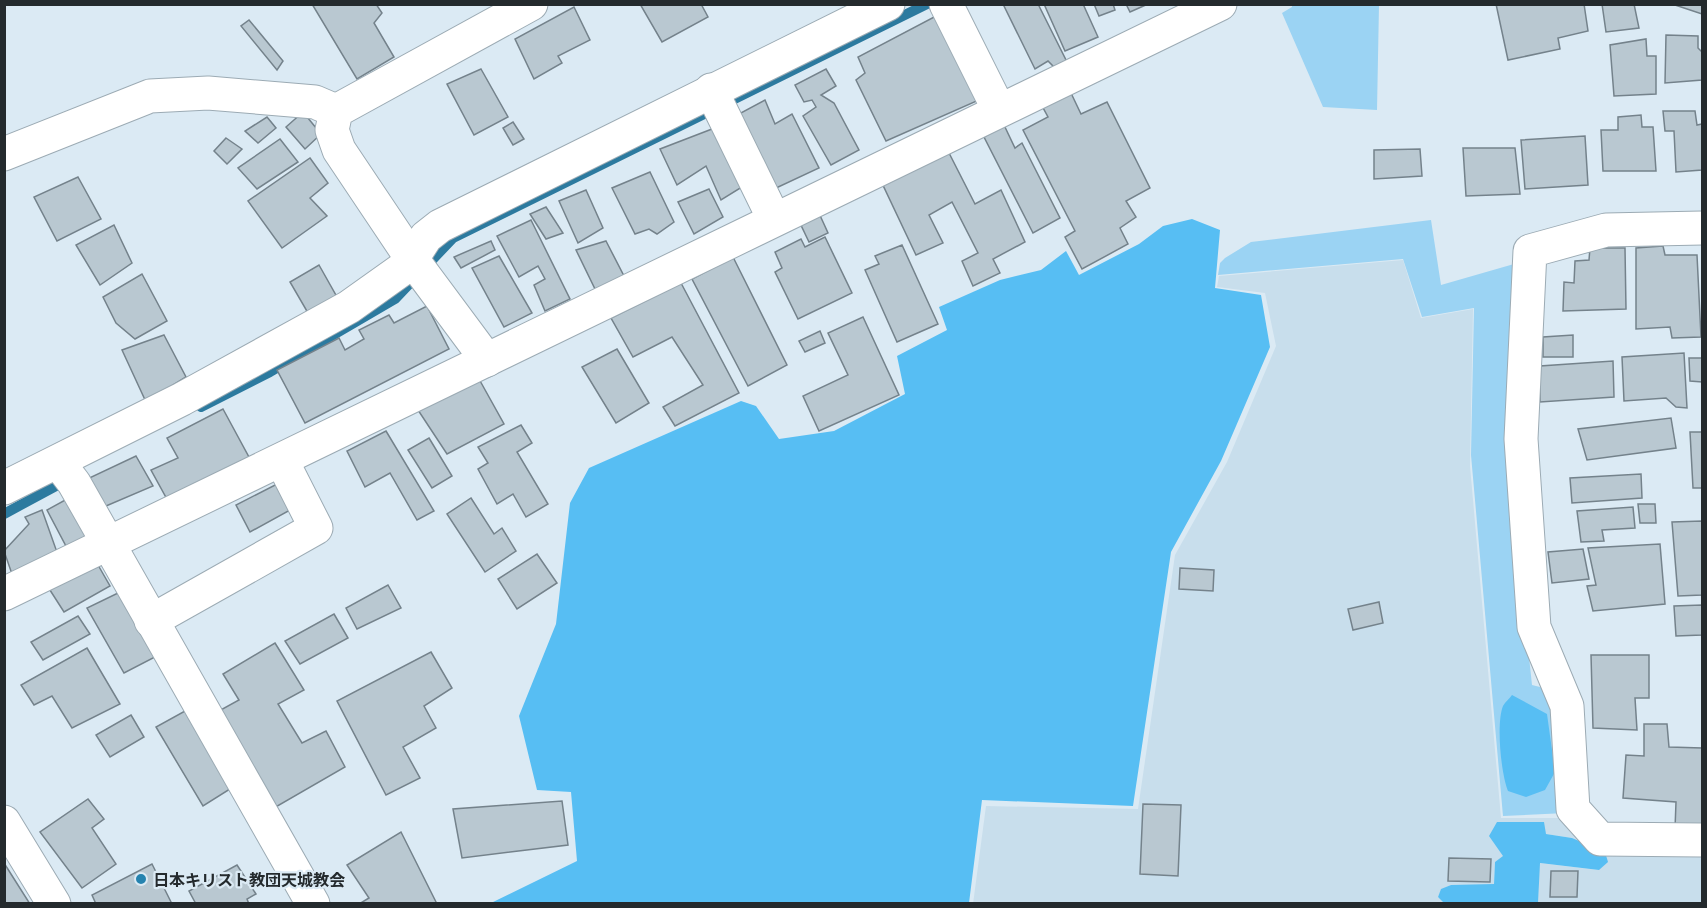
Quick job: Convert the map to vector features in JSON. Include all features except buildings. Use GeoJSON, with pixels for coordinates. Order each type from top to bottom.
{"type":"FeatureCollection","features":[{"type":"Feature","properties":{"kind":"street"},"geometry":{"type":"LineString","coordinates":[[487,360],[419,268],[339,150],[332,130],[336,111],[531,4]]}},
{"type":"Feature","properties":{"kind":"street"},"geometry":{"type":"LineString","coordinates":[[419,268],[426,237],[440,226],[717,102],[888,4]]}},
{"type":"Feature","properties":{"kind":"street"},"geometry":{"type":"LineString","coordinates":[[4,594],[1220,4]]}},
{"type":"Feature","properties":{"kind":"street"},"geometry":{"type":"LineString","coordinates":[[948,8],[999,110]]}},
{"type":"Feature","properties":{"kind":"street"},"geometry":{"type":"LineString","coordinates":[[4,154],[150,96],[208,93],[315,102],[336,111]]}},
{"type":"Feature","properties":{"kind":"street"},"geometry":{"type":"LineString","coordinates":[[717,102],[774,219]]}},
{"type":"Feature","properties":{"kind":"street"},"geometry":{"type":"LineString","coordinates":[[1702,228],[1606,230],[1530,251],[1521,439],[1534,627],[1567,706],[1573,808],[1600,839],[1702,840]]}},
{"type":"Feature","properties":{"kind":"street"},"geometry":{"type":"LineString","coordinates":[[4,489],[66,472],[182,399],[349,307],[395,277],[419,268]]}},
{"type":"Feature","properties":{"kind":"street"},"geometry":{"type":"LineString","coordinates":[[151,621],[316,528],[282,461]]}},
{"type":"Feature","properties":{"kind":"street"},"geometry":{"type":"LineString","coordinates":[[66,472],[313,903]]}},
{"type":"Feature","properties":{"kind":"street"},"geometry":{"type":"LineString","coordinates":[[4,822],[54,903]]}},
{"type":"Feature","properties":{"kind":"shaded area"},"geometry":{"type":"Polygon","coordinates":[[[1292,5],[1379,5],[1377,110],[1323,107],[1282,13],[1292,5]]]}},
{"type":"Feature","properties":{"kind":"shaded area"},"geometry":{"type":"Polygon","coordinates":[[[1192,219],[1220,230],[1215,288],[1261,295],[1270,347],[1221,461],[1171,552],[1133,806],[982,800],[969,903],[491,903],[577,861],[571,792],[537,790],[519,716],[556,624],[570,503],[589,468],[741,401],[756,406],[779,439],[834,431],[905,394],[897,356],[947,330],[939,307],[1000,280],[1041,270],[1066,251],[1079,275],[1139,244],[1163,226],[1192,219]]]}},
{"type":"Feature","properties":{"kind":"shaded area"},"geometry":{"type":"Polygon","coordinates":[[[1431,220],[1441,285],[1514,264],[1519,563],[1532,685],[1544,688],[1553,717],[1566,813],[1503,816],[1471,455],[1474,308],[1422,317],[1403,259],[1218,275],[1220,263],[1225,258],[1251,242],[1431,220]]]}},
{"type":"Feature","properties":{"kind":"shaded area"},"geometry":{"type":"Polygon","coordinates":[[[1403,260],[1421,318],[1473,309],[1470,466],[1501,818],[1558,818],[1598,846],[1702,847],[1702,903],[1538,903],[1539,863],[1599,870],[1586,846],[1572,838],[1546,834],[1495,862],[1494,885],[1451,885],[1441,890],[1438,897],[1444,903],[973,904],[986,806],[1138,809],[1175,555],[1227,462],[1276,346],[1265,293],[1217,287],[1219,276],[1403,260]],[[1181,568],[1180,589],[1213,591],[1214,570],[1181,568]],[[1378,602],[1348,609],[1353,630],[1383,623],[1378,602]],[[1449,859],[1448,881],[1490,881],[1491,859],[1449,859]],[[1551,871],[1550,897],[1577,897],[1577,871],[1551,871]]]}},
{"type":"Feature","properties":{"kind":"shaded area"},"geometry":{"type":"Polygon","coordinates":[[[1512,695],[1547,714],[1555,772],[1545,790],[1526,797],[1508,791],[1501,761],[1501,714],[1504,705],[1512,695]]]}},
{"type":"Feature","properties":{"kind":"shaded area"},"geometry":{"type":"Polygon","coordinates":[[[1497,822],[1544,822],[1546,834],[1572,838],[1605,852],[1608,862],[1599,870],[1540,863],[1538,903],[1444,903],[1438,897],[1441,889],[1451,885],[1494,884],[1495,862],[1503,856],[1489,836],[1497,822]]]}},
{"type":"Feature","properties":{"kind":"waterway"},"geometry":{"type":"LineString","coordinates":[[201,407],[270,372],[395,299],[453,238],[927,4]]}},
{"type":"Feature","properties":{"kind":"waterway"},"geometry":{"type":"LineString","coordinates":[[4,514],[67,480]]}},
{"type":"Feature","properties":{"kind":"place","name":"日本キリスト教団天城教会"},"geometry":{"type":"Point","coordinates":[141,879]}}]}
